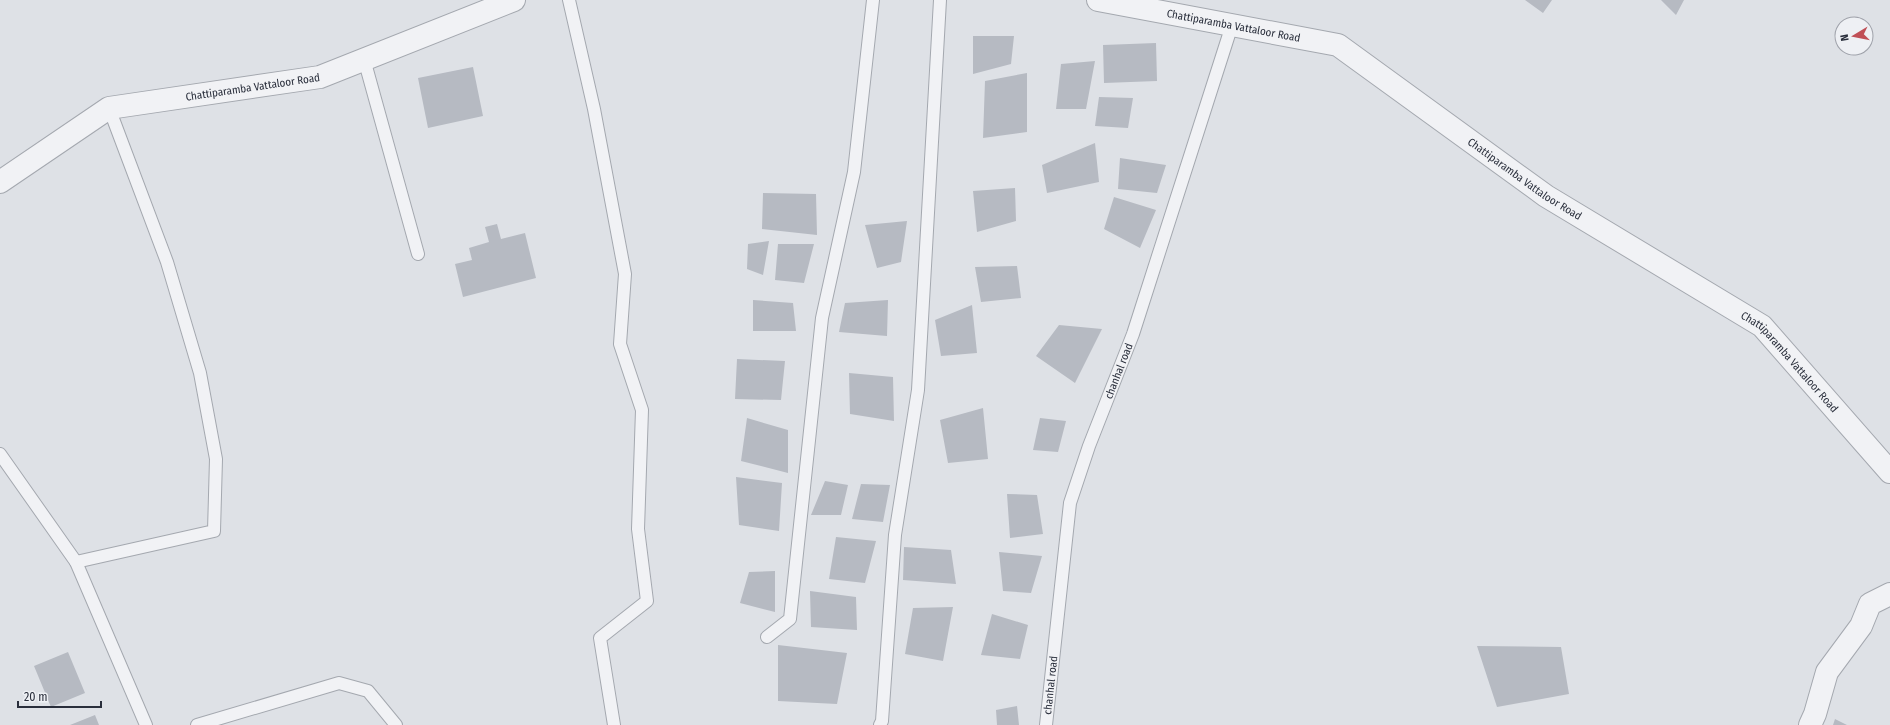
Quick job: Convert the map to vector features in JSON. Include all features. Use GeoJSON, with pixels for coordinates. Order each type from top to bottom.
{"type":"FeatureCollection","features":[{"type":"Feature","properties":{"kind":"street","name":"Chattiparamba Vattaloor Road"},"geometry":{"type":"LineString","coordinates":[[0,182],[109,108],[320,76],[514,0]]}},
{"type":"Feature","properties":{"kind":"street","name":"Chattiparamba Vattaloor Road"},"geometry":{"type":"LineString","coordinates":[[1098,0],[1338,45],[1546,196],[1762,326],[1890,472]]}},
{"type":"Feature","properties":{"kind":"street"},"geometry":{"type":"LineString","coordinates":[[1810,725],[1815,714],[1827,672],[1861,626],[1870,604],[1890,594]]}},
{"type":"Feature","properties":{"kind":"lane"},"geometry":{"type":"LineString","coordinates":[[569,0],[594,109],[625,274],[620,344],[642,410],[638,529],[647,601],[600,638],[614,725]]}},
{"type":"Feature","properties":{"kind":"lane"},"geometry":{"type":"LineString","coordinates":[[767,637],[790,619],[822,318],[854,172],[873,0]]}},
{"type":"Feature","properties":{"kind":"lane"},"geometry":{"type":"LineString","coordinates":[[880,725],[882,722],[895,535],[918,390],[940,0]]}},
{"type":"Feature","properties":{"kind":"lane","name":"chanhal road"},"geometry":{"type":"LineString","coordinates":[[1046,725],[1070,503],[1089,446],[1133,334],[1232,25]]}},
{"type":"Feature","properties":{"kind":"lane"},"geometry":{"type":"LineString","coordinates":[[364,59],[418,254]]}},
{"type":"Feature","properties":{"kind":"lane"},"geometry":{"type":"LineString","coordinates":[[76,562],[214,531],[216,459],[200,373],[167,262],[109,108]]}},
{"type":"Feature","properties":{"kind":"lane"},"geometry":{"type":"LineString","coordinates":[[0,454],[76,562],[146,725]]}},
{"type":"Feature","properties":{"kind":"lane"},"geometry":{"type":"LineString","coordinates":[[197,725],[339,683],[368,691],[396,725]]}},
{"type":"Feature","properties":{"kind":"building"},"geometry":{"type":"Polygon","coordinates":[[[1525,0],[1552,0],[1543,13],[1525,0]]]}},
{"type":"Feature","properties":{"kind":"building"},"geometry":{"type":"Polygon","coordinates":[[[1661,0],[1684,0],[1676,15],[1661,0]]]}},
{"type":"Feature","properties":{"kind":"building"},"geometry":{"type":"Polygon","coordinates":[[[973,36],[1014,36],[1011,64],[973,74],[973,36]]]}},
{"type":"Feature","properties":{"kind":"building"},"geometry":{"type":"Polygon","coordinates":[[[1156,43],[1157,81],[1104,83],[1103,45],[1156,43]]]}},
{"type":"Feature","properties":{"kind":"building"},"geometry":{"type":"Polygon","coordinates":[[[1095,61],[1086,109],[1056,109],[1061,64],[1095,61]]]}},
{"type":"Feature","properties":{"kind":"building"},"geometry":{"type":"Polygon","coordinates":[[[473,67],[483,116],[428,128],[418,78],[473,67]]]}},
{"type":"Feature","properties":{"kind":"building"},"geometry":{"type":"Polygon","coordinates":[[[1027,73],[1027,132],[983,138],[985,81],[1027,73]]]}},
{"type":"Feature","properties":{"kind":"building"},"geometry":{"type":"Polygon","coordinates":[[[1099,97],[1133,98],[1128,128],[1095,126],[1099,97]]]}},
{"type":"Feature","properties":{"kind":"building"},"geometry":{"type":"Polygon","coordinates":[[[1095,143],[1099,182],[1047,193],[1042,165],[1095,143]]]}},
{"type":"Feature","properties":{"kind":"building"},"geometry":{"type":"Polygon","coordinates":[[[1120,158],[1166,165],[1157,193],[1118,189],[1120,158]]]}},
{"type":"Feature","properties":{"kind":"building"},"geometry":{"type":"Polygon","coordinates":[[[1015,188],[1016,221],[977,232],[973,191],[1015,188]]]}},
{"type":"Feature","properties":{"kind":"building"},"geometry":{"type":"Polygon","coordinates":[[[763,193],[816,194],[817,235],[762,229],[763,193]]]}},
{"type":"Feature","properties":{"kind":"building"},"geometry":{"type":"Polygon","coordinates":[[[1114,197],[1156,210],[1140,248],[1104,229],[1114,197]]]}},
{"type":"Feature","properties":{"kind":"building"},"geometry":{"type":"Polygon","coordinates":[[[907,221],[901,262],[877,268],[865,225],[907,221]]]}},
{"type":"Feature","properties":{"kind":"building"},"geometry":{"type":"Polygon","coordinates":[[[497,224],[501,239],[525,233],[536,278],[463,297],[455,264],[472,260],[469,248],[489,242],[485,227],[497,224]]]}},
{"type":"Feature","properties":{"kind":"building"},"geometry":{"type":"Polygon","coordinates":[[[769,241],[763,275],[747,269],[748,244],[769,241]]]}},
{"type":"Feature","properties":{"kind":"building"},"geometry":{"type":"Polygon","coordinates":[[[778,244],[814,244],[804,283],[775,280],[778,244]]]}},
{"type":"Feature","properties":{"kind":"building"},"geometry":{"type":"Polygon","coordinates":[[[1017,266],[1021,298],[981,302],[975,267],[1017,266]]]}},
{"type":"Feature","properties":{"kind":"building"},"geometry":{"type":"Polygon","coordinates":[[[753,300],[793,303],[796,331],[753,331],[753,300]]]}},
{"type":"Feature","properties":{"kind":"building"},"geometry":{"type":"Polygon","coordinates":[[[888,300],[887,336],[839,332],[845,303],[888,300]]]}},
{"type":"Feature","properties":{"kind":"building"},"geometry":{"type":"Polygon","coordinates":[[[972,305],[977,353],[941,356],[935,320],[972,305]]]}},
{"type":"Feature","properties":{"kind":"building"},"geometry":{"type":"Polygon","coordinates":[[[1059,325],[1102,329],[1075,383],[1036,356],[1059,325]]]}},
{"type":"Feature","properties":{"kind":"building"},"geometry":{"type":"Polygon","coordinates":[[[737,359],[785,361],[781,400],[735,399],[737,359]]]}},
{"type":"Feature","properties":{"kind":"building"},"geometry":{"type":"Polygon","coordinates":[[[849,373],[893,377],[894,421],[850,414],[849,373]]]}},
{"type":"Feature","properties":{"kind":"building"},"geometry":{"type":"Polygon","coordinates":[[[983,408],[988,459],[948,463],[940,420],[983,408]]]}},
{"type":"Feature","properties":{"kind":"building"},"geometry":{"type":"Polygon","coordinates":[[[747,418],[788,430],[788,473],[741,461],[747,418]]]}},
{"type":"Feature","properties":{"kind":"building"},"geometry":{"type":"Polygon","coordinates":[[[1040,418],[1066,421],[1058,452],[1033,450],[1040,418]]]}},
{"type":"Feature","properties":{"kind":"building"},"geometry":{"type":"Polygon","coordinates":[[[736,477],[782,483],[779,531],[739,525],[736,477]]]}},
{"type":"Feature","properties":{"kind":"building"},"geometry":{"type":"Polygon","coordinates":[[[825,481],[848,485],[841,515],[811,515],[825,481]]]}},
{"type":"Feature","properties":{"kind":"building"},"geometry":{"type":"Polygon","coordinates":[[[861,484],[890,485],[883,522],[852,519],[861,484]]]}},
{"type":"Feature","properties":{"kind":"building"},"geometry":{"type":"Polygon","coordinates":[[[1007,494],[1037,495],[1043,534],[1010,538],[1007,494]]]}},
{"type":"Feature","properties":{"kind":"building"},"geometry":{"type":"Polygon","coordinates":[[[836,537],[876,541],[865,583],[829,579],[836,537]]]}},
{"type":"Feature","properties":{"kind":"building"},"geometry":{"type":"Polygon","coordinates":[[[904,547],[951,550],[956,584],[903,580],[904,547]]]}},
{"type":"Feature","properties":{"kind":"building"},"geometry":{"type":"Polygon","coordinates":[[[999,552],[1042,556],[1031,593],[1003,591],[999,552]]]}},
{"type":"Feature","properties":{"kind":"building"},"geometry":{"type":"Polygon","coordinates":[[[775,571],[775,612],[740,603],[749,572],[775,571]]]}},
{"type":"Feature","properties":{"kind":"building"},"geometry":{"type":"Polygon","coordinates":[[[810,591],[856,597],[857,630],[811,627],[810,591]]]}},
{"type":"Feature","properties":{"kind":"building"},"geometry":{"type":"Polygon","coordinates":[[[953,607],[943,661],[905,654],[913,608],[953,607]]]}},
{"type":"Feature","properties":{"kind":"building"},"geometry":{"type":"Polygon","coordinates":[[[992,614],[1028,625],[1020,659],[981,655],[992,614]]]}},
{"type":"Feature","properties":{"kind":"building"},"geometry":{"type":"Polygon","coordinates":[[[778,645],[847,653],[837,704],[778,701],[778,645]]]}},
{"type":"Feature","properties":{"kind":"building"},"geometry":{"type":"Polygon","coordinates":[[[1477,646],[1561,647],[1569,694],[1497,707],[1477,646]]]}},
{"type":"Feature","properties":{"kind":"building"},"geometry":{"type":"Polygon","coordinates":[[[68,652],[85,693],[51,707],[34,666],[68,652]]]}},
{"type":"Feature","properties":{"kind":"building"},"geometry":{"type":"Polygon","coordinates":[[[1017,706],[1019,725],[997,725],[996,710],[1017,706]]]}},
{"type":"Feature","properties":{"kind":"building"},"geometry":{"type":"Polygon","coordinates":[[[95,715],[99,725],[70,725],[95,715]]]}},
{"type":"Feature","properties":{"kind":"building"},"geometry":{"type":"Polygon","coordinates":[[[1835,719],[1847,725],[1833,725],[1835,719]]]}}]}
